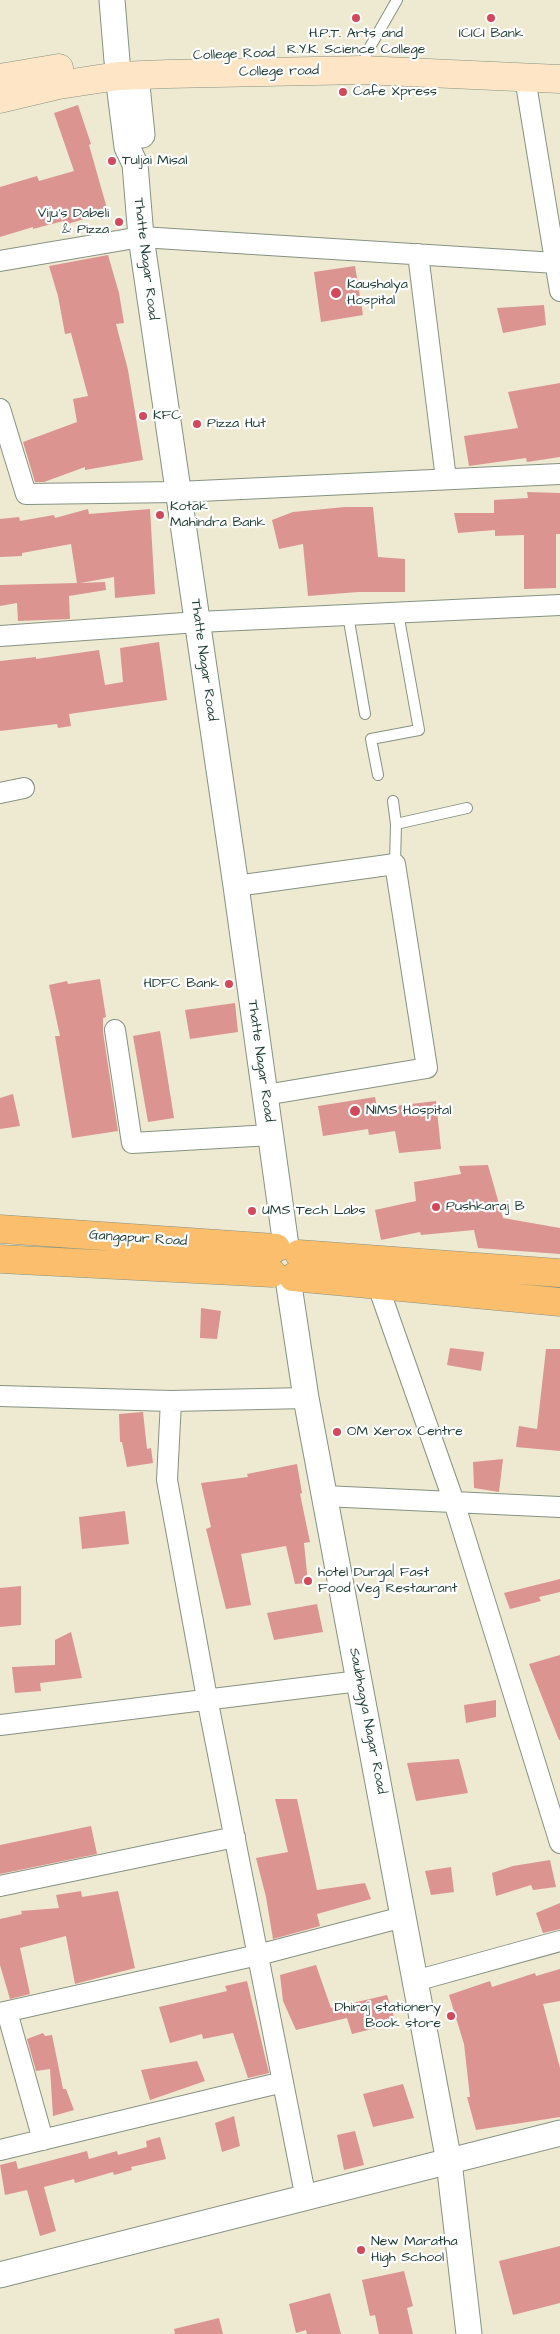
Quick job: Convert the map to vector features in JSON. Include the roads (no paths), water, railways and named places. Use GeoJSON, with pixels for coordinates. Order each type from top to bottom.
{"type":"FeatureCollection","features":[{"type":"Feature","properties":{"kind":"main road"},"geometry":{"type":"LineString","coordinates":[[365,62],[560,60]]}},
{"type":"Feature","properties":{"kind":"main road","name":"College road"},"geometry":{"type":"LineString","coordinates":[[0,98],[126,68],[365,62],[525,78],[560,79]]}},
{"type":"Feature","properties":{"kind":"main road"},"geometry":{"type":"LineString","coordinates":[[0,78],[48,69],[126,68]]}},
{"type":"Feature","properties":{"kind":"main road","name":"Gangapur Road"},"geometry":{"type":"LineString","coordinates":[[0,1229],[286,1263],[378,1286],[560,1302]]}},
{"type":"Feature","properties":{"kind":"main road","name":"Gangapur Road"},"geometry":{"type":"LineString","coordinates":[[0,1259],[286,1263],[560,1273]]}},
{"type":"Feature","properties":{"kind":"street"},"geometry":{"type":"LineString","coordinates":[[112,0],[126,68]]}},
{"type":"Feature","properties":{"kind":"street"},"geometry":{"type":"LineString","coordinates":[[126,68],[128,0]]}},
{"type":"Feature","properties":{"kind":"street","name":"Thatte Nagar Road"},"geometry":{"type":"LineString","coordinates":[[126,68],[143,144],[135,164],[140,237],[236,886],[271,1135],[286,1263]]}},
{"type":"Feature","properties":{"kind":"street"},"geometry":{"type":"LineString","coordinates":[[525,78],[560,291]]}},
{"type":"Feature","properties":{"kind":"street"},"geometry":{"type":"LineString","coordinates":[[0,261],[140,237],[556,263]]}},
{"type":"Feature","properties":{"kind":"street"},"geometry":{"type":"LineString","coordinates":[[418,254],[446,479]]}},
{"type":"Feature","properties":{"kind":"street"},"geometry":{"type":"LineString","coordinates":[[0,409],[26,494],[178,492],[560,474]]}},
{"type":"Feature","properties":{"kind":"street"},"geometry":{"type":"LineString","coordinates":[[0,636],[198,622],[560,605]]}},
{"type":"Feature","properties":{"kind":"street"},"geometry":{"type":"LineString","coordinates":[[0,793],[24,788]]}},
{"type":"Feature","properties":{"kind":"street"},"geometry":{"type":"LineString","coordinates":[[236,886],[395,864],[427,1068],[265,1095]]}},
{"type":"Feature","properties":{"kind":"street"},"geometry":{"type":"LineString","coordinates":[[115,1030],[132,1143],[271,1135]]}},
{"type":"Feature","properties":{"kind":"street","name":"Saubhagya Nagar Road"},"geometry":{"type":"LineString","coordinates":[[286,1263],[306,1398],[449,2162],[470,2334]]}},
{"type":"Feature","properties":{"kind":"street"},"geometry":{"type":"LineString","coordinates":[[378,1286],[454,1502],[560,1843]]}},
{"type":"Feature","properties":{"kind":"street"},"geometry":{"type":"LineString","coordinates":[[0,1396],[170,1401],[306,1398]]}},
{"type":"Feature","properties":{"kind":"street"},"geometry":{"type":"LineString","coordinates":[[170,1401],[167,1480],[207,1698],[306,2199]]}},
{"type":"Feature","properties":{"kind":"street"},"geometry":{"type":"LineString","coordinates":[[324,1496],[560,1507]]}},
{"type":"Feature","properties":{"kind":"street"},"geometry":{"type":"LineString","coordinates":[[0,1725],[207,1698],[359,1681]]}},
{"type":"Feature","properties":{"kind":"street"},"geometry":{"type":"LineString","coordinates":[[0,1886],[235,1837]]}},
{"type":"Feature","properties":{"kind":"street"},"geometry":{"type":"LineString","coordinates":[[43,2140],[3,2012],[258,1955],[403,1917]]}},
{"type":"Feature","properties":{"kind":"street"},"geometry":{"type":"LineString","coordinates":[[415,1981],[560,1941]]}},
{"type":"Feature","properties":{"kind":"street"},"geometry":{"type":"LineString","coordinates":[[0,2150],[283,2082]]}},
{"type":"Feature","properties":{"kind":"street"},"geometry":{"type":"LineString","coordinates":[[0,2275],[306,2199],[560,2133]]}},
{"type":"Feature","properties":{"kind":"lane"},"geometry":{"type":"LineString","coordinates":[[365,62],[397,0]]}},
{"type":"Feature","properties":{"kind":"lane"},"geometry":{"type":"LineString","coordinates":[[378,775],[371,739],[419,730],[398,613]]}},
{"type":"Feature","properties":{"kind":"lane"},"geometry":{"type":"LineString","coordinates":[[348,616],[365,714]]}},
{"type":"Feature","properties":{"kind":"lane"},"geometry":{"type":"LineString","coordinates":[[393,802],[396,824],[395,864]]}},
{"type":"Feature","properties":{"kind":"lane"},"geometry":{"type":"LineString","coordinates":[[396,824],[468,808]]}},
{"type":"Feature","properties":{"kind":"place","name":"H.P.T. Arts and R.Y.K. Science College"},"geometry":{"type":"Point","coordinates":[356,18]}},
{"type":"Feature","properties":{"kind":"place","name":"ICICI Bank"},"geometry":{"type":"Point","coordinates":[491,18]}},
{"type":"Feature","properties":{"kind":"place","name":"Cafe Xpress"},"geometry":{"type":"Point","coordinates":[343,92]}},
{"type":"Feature","properties":{"kind":"place","name":"Tuljai Misal"},"geometry":{"type":"Point","coordinates":[112,161]}},
{"type":"Feature","properties":{"kind":"place","name":"Viju's Dabeli & Pizza"},"geometry":{"type":"Point","coordinates":[119,222]}},
{"type":"Feature","properties":{"kind":"place","name":"Kaushalya Hospital"},"geometry":{"type":"Point","coordinates":[336,293]}},
{"type":"Feature","properties":{"kind":"place","name":"KFC"},"geometry":{"type":"Point","coordinates":[143,416]}},
{"type":"Feature","properties":{"kind":"place","name":"Pizza Hut"},"geometry":{"type":"Point","coordinates":[197,424]}},
{"type":"Feature","properties":{"kind":"place","name":"Kotak Mahindra Bank"},"geometry":{"type":"Point","coordinates":[160,515]}},
{"type":"Feature","properties":{"kind":"place","name":"HDFC Bank"},"geometry":{"type":"Point","coordinates":[229,984]}},
{"type":"Feature","properties":{"kind":"place","name":"NIMS Hospital"},"geometry":{"type":"Point","coordinates":[355,1111]}},
{"type":"Feature","properties":{"kind":"place","name":"Pushkaraj B"},"geometry":{"type":"Point","coordinates":[436,1207]}},
{"type":"Feature","properties":{"kind":"place","name":"UMS Tech Labs"},"geometry":{"type":"Point","coordinates":[252,1211]}},
{"type":"Feature","properties":{"kind":"place","name":"OM Xerox Centre"},"geometry":{"type":"Point","coordinates":[337,1432]}},
{"type":"Feature","properties":{"kind":"place","name":"hotel Durga| Fast Food Veg Restaurant"},"geometry":{"type":"Point","coordinates":[308,1581]}},
{"type":"Feature","properties":{"kind":"place","name":"Dhiraj stationery Book store"},"geometry":{"type":"Point","coordinates":[451,2016]}},
{"type":"Feature","properties":{"kind":"place","name":"New Maratha High School"},"geometry":{"type":"Point","coordinates":[361,2250]}}]}
